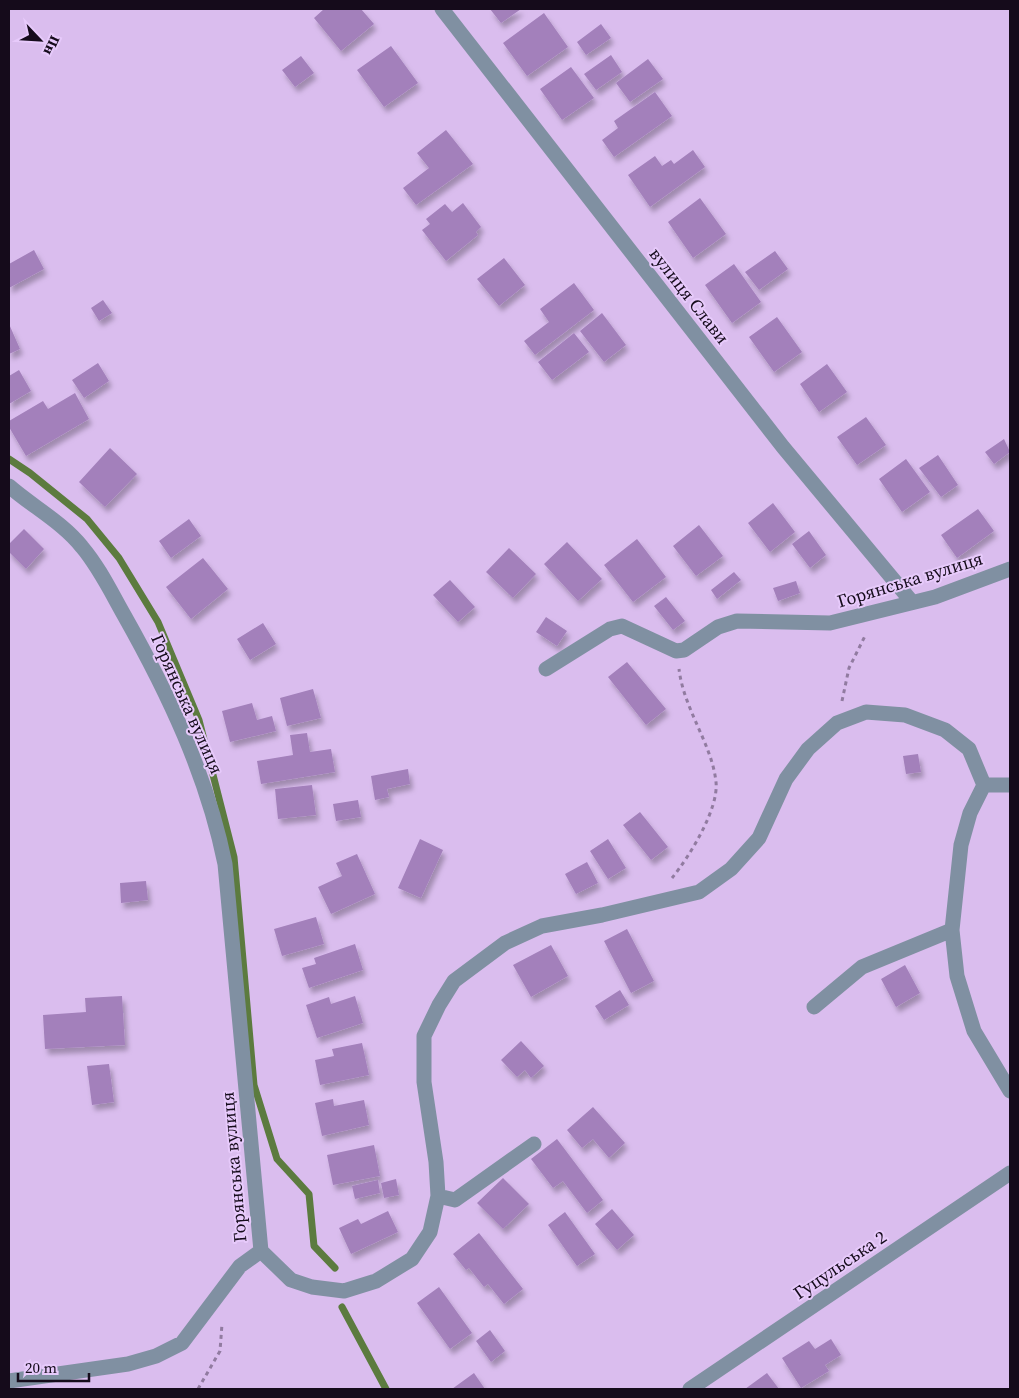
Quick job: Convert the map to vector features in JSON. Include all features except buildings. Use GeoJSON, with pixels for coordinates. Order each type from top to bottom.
{"type":"FeatureCollection","features":[{"type":"Feature","properties":{"kind":"street","name":"вулиця Слави"},"geometry":{"type":"LineString","coordinates":[[442,9],[783,447],[912,602]]}},
{"type":"Feature","properties":{"kind":"street","name":"Горянська вулиця"},"geometry":{"type":"LineString","coordinates":[[9,486],[66,530],[97,567],[150,660],[191,750],[217,826],[225,864],[261,1251],[291,1280],[312,1287],[344,1291],[376,1281],[412,1260],[430,1232],[438,1196],[436,1162],[424,1082],[424,1036],[439,1005],[454,981],[505,943],[542,926],[699,892],[731,869],[759,838],[786,779],[808,749],[837,723]]}},
{"type":"Feature","properties":{"kind":"street","name":"Горянська вулиця"},"geometry":{"type":"LineString","coordinates":[[676,652],[684,650],[718,627],[737,621],[830,624],[876,613],[960,588],[1010,569]]}},
{"type":"Feature","properties":{"kind":"street"},"geometry":{"type":"LineString","coordinates":[[546,669],[610,629],[622,626],[676,652]]}},
{"type":"Feature","properties":{"kind":"street"},"geometry":{"type":"LineString","coordinates":[[837,723],[866,712],[905,714],[945,730],[969,749],[984,785],[970,813],[961,844],[952,930],[957,976],[974,1031],[1010,1091]]}},
{"type":"Feature","properties":{"kind":"street"},"geometry":{"type":"LineString","coordinates":[[984,785],[1010,786]]}},
{"type":"Feature","properties":{"kind":"street"},"geometry":{"type":"LineString","coordinates":[[814,1007],[862,967],[952,930]]}},
{"type":"Feature","properties":{"kind":"street"},"geometry":{"type":"LineString","coordinates":[[438,1196],[454,1200],[534,1144]]}},
{"type":"Feature","properties":{"kind":"street","name":"Гуцульська 2"},"geometry":{"type":"LineString","coordinates":[[690,1389],[1010,1173]]}},
{"type":"Feature","properties":{"kind":"street"},"geometry":{"type":"LineString","coordinates":[[9,1382],[128,1364],[156,1356],[182,1343],[240,1266],[261,1251]]}},
{"type":"Feature","properties":{"kind":"path"},"geometry":{"type":"LineString","coordinates":[[837,723],[849,668],[876,613]]}},
{"type":"Feature","properties":{"kind":"path"},"geometry":{"type":"LineString","coordinates":[[660,900],[671,880],[692,853],[710,811],[716,783],[712,764],[681,687],[676,652]]}},
{"type":"Feature","properties":{"kind":"path"},"geometry":{"type":"LineString","coordinates":[[198,1389],[220,1351],[224,1288]]}},
{"type":"Feature","properties":{"kind":"waterway"},"geometry":{"type":"LineString","coordinates":[[9,459],[30,473],[87,519],[119,558],[158,622],[199,720],[234,857],[254,1085],[277,1159],[309,1194],[314,1246],[335,1268]]}},
{"type":"Feature","properties":{"kind":"waterway"},"geometry":{"type":"LineString","coordinates":[[342,1307],[386,1389]]}}]}
